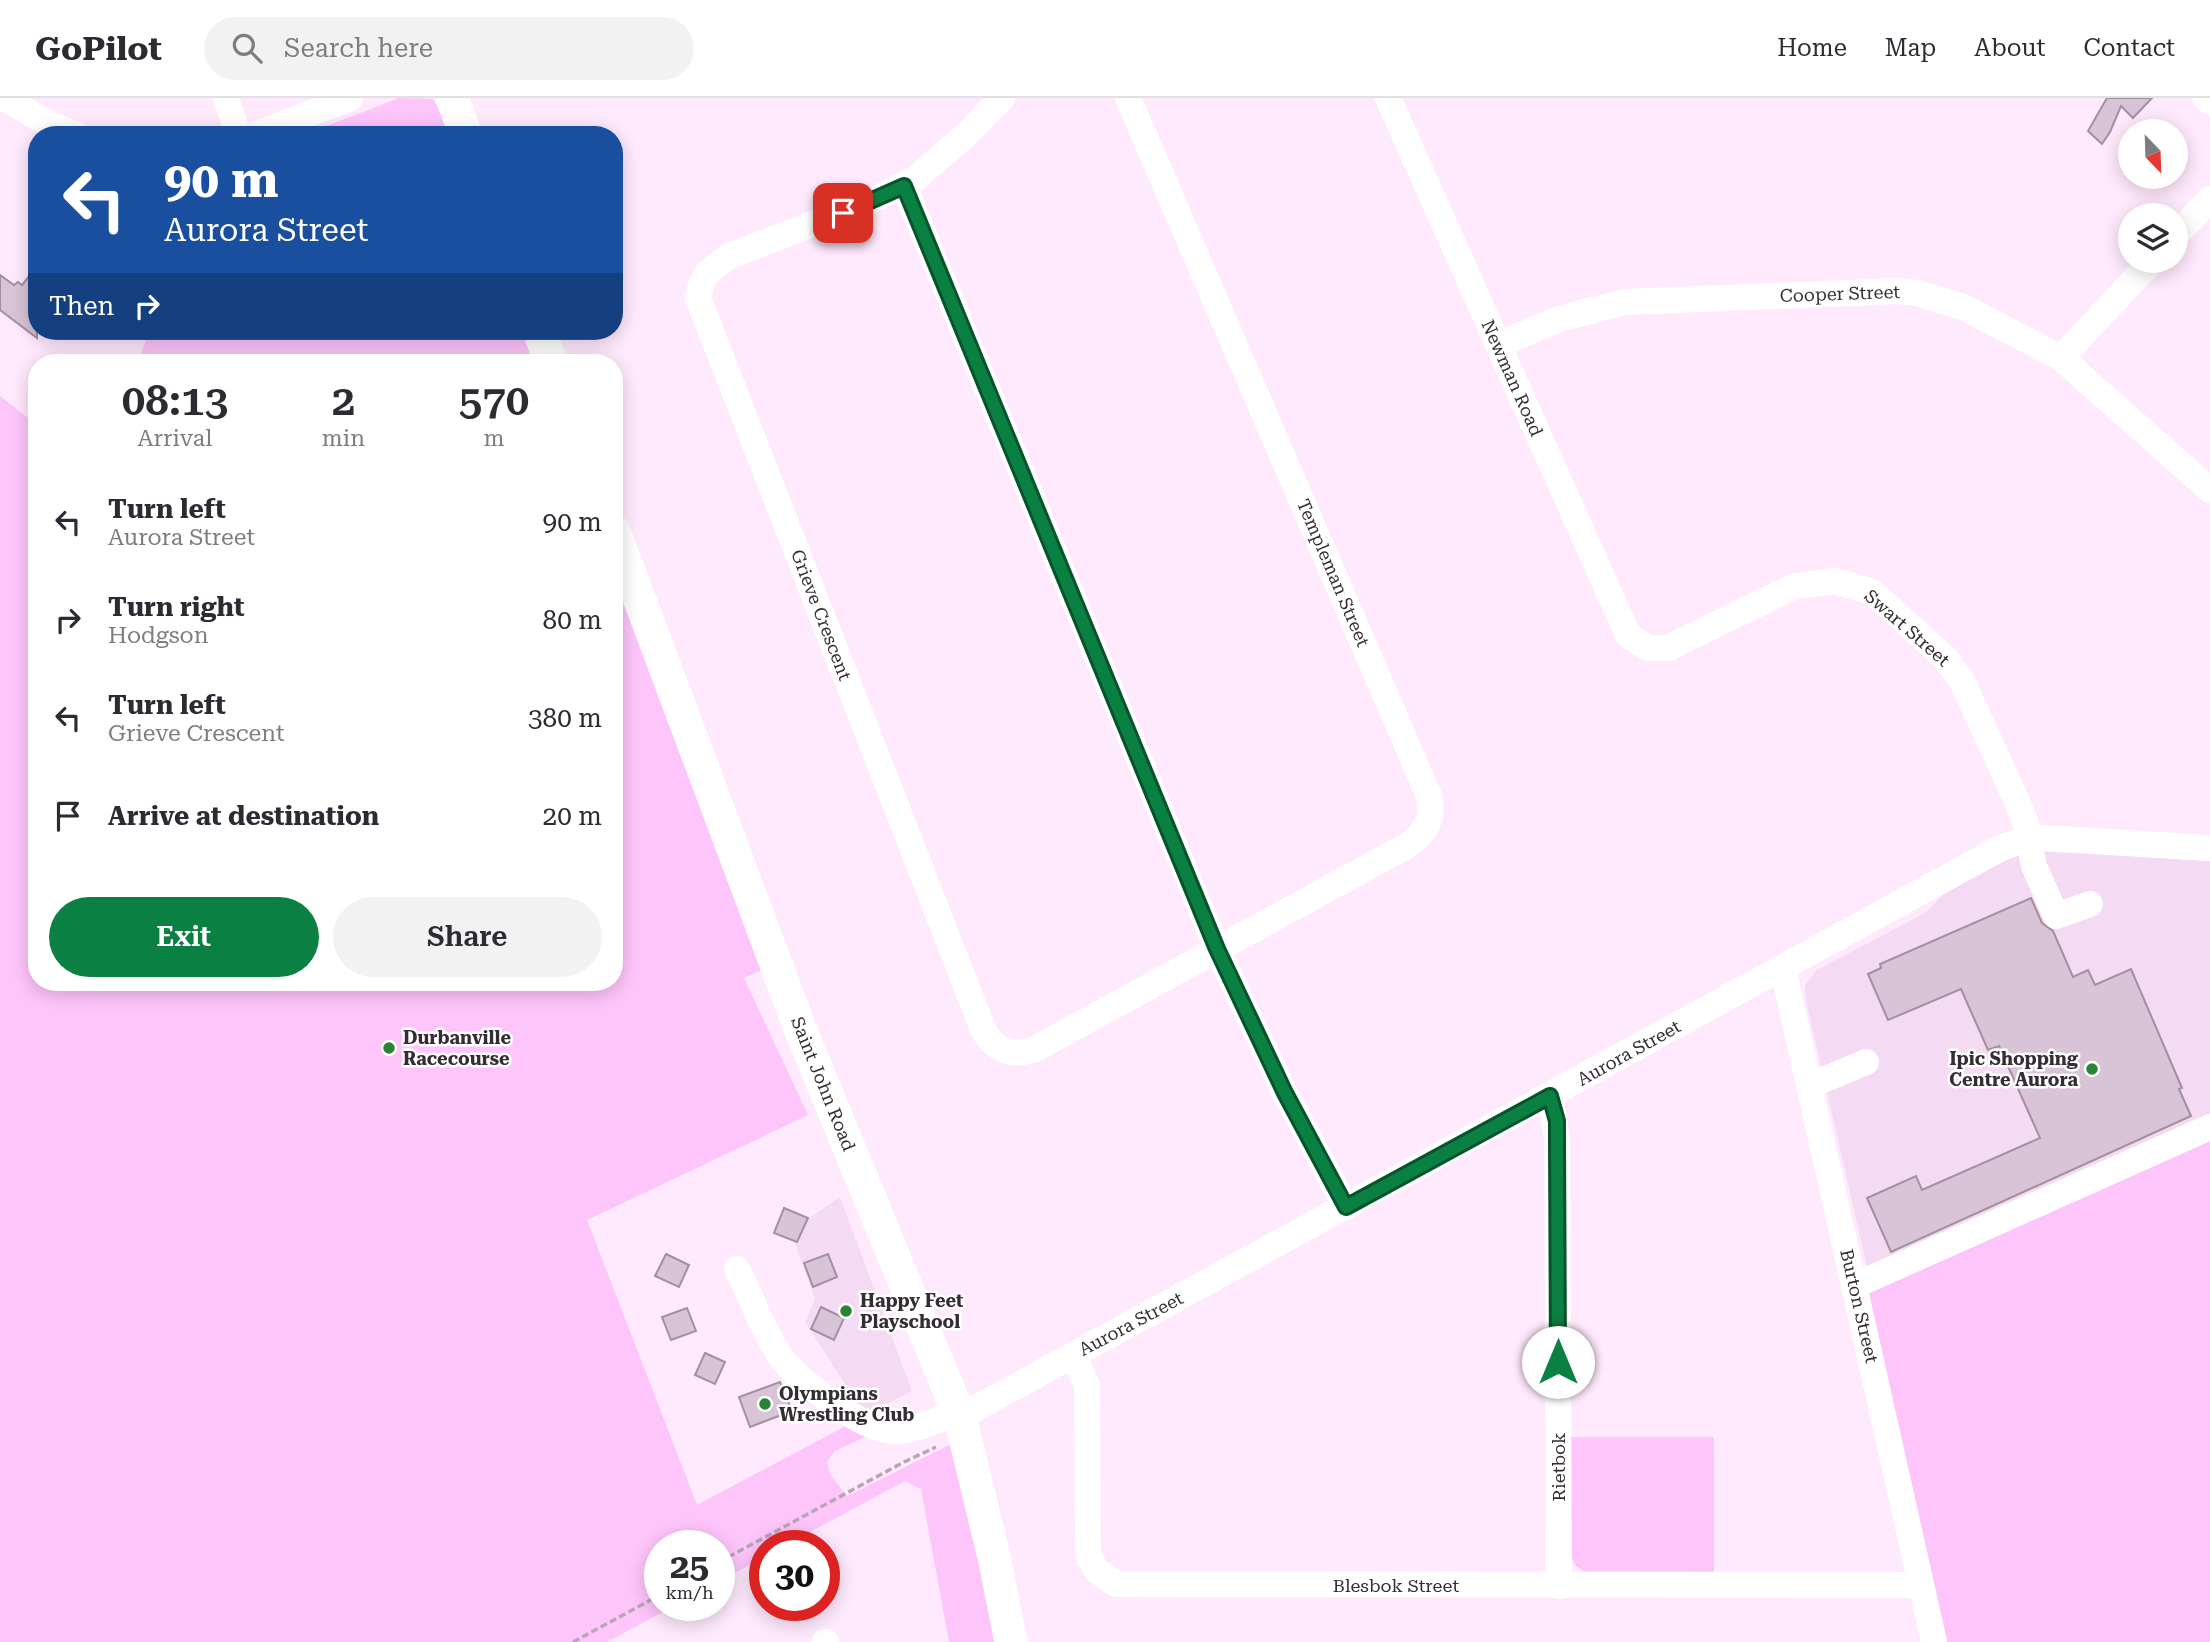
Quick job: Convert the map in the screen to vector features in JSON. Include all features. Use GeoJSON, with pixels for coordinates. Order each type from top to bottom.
{"type":"FeatureCollection","features":[{"type":"Feature","properties":{"kind":"main road"},"geometry":{"type":"LineString","coordinates":[[452,98],[463,126]]}},
{"type":"Feature","properties":{"kind":"main road","name":"Saint John Road"},"geometry":{"type":"LineString","coordinates":[[623,555],[801,1031],[960,1421],[994,1557],[1011,1642]]}},
{"type":"Feature","properties":{"kind":"street"},"geometry":{"type":"LineString","coordinates":[[4,98],[55,126]]}},
{"type":"Feature","properties":{"kind":"street"},"geometry":{"type":"LineString","coordinates":[[226,98],[235,126]]}},
{"type":"Feature","properties":{"kind":"street"},"geometry":{"type":"LineString","coordinates":[[277,126],[350,98]]}},
{"type":"Feature","properties":{"kind":"street","name":"Grieve Crescent"},"geometry":{"type":"LineString","coordinates":[[1002,98],[928,169],[904,186],[865,204],[729,256],[707,274],[701,284],[698,298],[984,1029],[999,1048],[1018,1054],[1028,1052],[1217,949]]}},
{"type":"Feature","properties":{"kind":"street","name":"Templeman Street"},"geometry":{"type":"LineString","coordinates":[[1128,98],[1431,804],[1426,828],[1415,840],[1217,949]]}},
{"type":"Feature","properties":{"kind":"street","name":"Newman Road"},"geometry":{"type":"LineString","coordinates":[[1388,98],[1624,628],[1634,640],[1648,648]]}},
{"type":"Feature","properties":{"kind":"street"},"geometry":{"type":"LineString","coordinates":[[2205,98],[2210,102]]}},
{"type":"Feature","properties":{"kind":"street"},"geometry":{"type":"LineString","coordinates":[[904,186],[1217,949],[1285,1093],[1346,1207]]}},
{"type":"Feature","properties":{"kind":"street"},"geometry":{"type":"LineString","coordinates":[[2188,222],[2210,199]]}},
{"type":"Feature","properties":{"kind":"street"},"geometry":{"type":"LineString","coordinates":[[2062,358],[2141,273]]}},
{"type":"Feature","properties":{"kind":"street","name":"Cooper Street"},"geometry":{"type":"LineString","coordinates":[[1498,345],[1559,319],[1604,305],[1625,302],[1897,291],[1918,293],[1963,307],[2062,358],[2210,490]]}},
{"type":"Feature","properties":{"kind":"street","name":"Swart Street"},"geometry":{"type":"LineString","coordinates":[[1648,648],[1677,645],[1795,586],[1835,581],[1872,592],[1945,658],[1961,679],[2016,799],[2025,822],[2026,839],[2034,866],[2056,916],[2090,904]]}},
{"type":"Feature","properties":{"kind":"street","name":"Aurora Street"},"geometry":{"type":"LineString","coordinates":[[737,1269],[781,1356],[803,1379],[835,1404],[873,1426],[897,1431],[960,1421],[1073,1355],[1783,969],[1976,861],[2026,839],[2055,838],[2210,848]]}},
{"type":"Feature","properties":{"kind":"street","name":"Burton Street"},"geometry":{"type":"LineString","coordinates":[[1783,969],[1810,1086],[1844,1195],[1854,1286],[1934,1642]]}},
{"type":"Feature","properties":{"kind":"street"},"geometry":{"type":"LineString","coordinates":[[1810,1086],[1866,1062]]}},
{"type":"Feature","properties":{"kind":"street","name":"Rietbok"},"geometry":{"type":"LineString","coordinates":[[1550,1096],[1557,1121],[1559,1586]]}},
{"type":"Feature","properties":{"kind":"street"},"geometry":{"type":"LineString","coordinates":[[1854,1286],[2210,1127]]}},
{"type":"Feature","properties":{"kind":"street","name":"Blesbok Street"},"geometry":{"type":"LineString","coordinates":[[1073,1355],[1087,1385],[1088,1554],[1096,1570],[1108,1581],[1125,1586],[1921,1585]]}},
{"type":"Feature","properties":{"kind":"path"},"geometry":{"type":"LineString","coordinates":[[735,1553],[904,1462],[960,1421]]}},
{"type":"Feature","properties":{"kind":"path"},"geometry":{"type":"LineString","coordinates":[[573,1642],[644,1604]]}},
{"type":"Feature","properties":{"kind":"shaded area"},"geometry":{"type":"Polygon","coordinates":[[[399,98],[433,99],[449,126],[326,126],[399,98]]]}},
{"type":"Feature","properties":{"kind":"shaded area"},"geometry":{"type":"Polygon","coordinates":[[[146,340],[531,340],[537,354],[141,354],[146,340]]]}},
{"type":"Feature","properties":{"kind":"shaded area","name":"Durbanville Racecourse"},"geometry":{"type":"Polygon","coordinates":[[[0,396],[28,418],[28,991],[623,991],[623,586],[766,968],[744,978],[808,1115],[587,1220],[697,1505],[853,1422],[867,1436],[835,1451],[827,1462],[830,1474],[847,1496],[953,1443],[998,1642],[949,1642],[921,1489],[905,1481],[814,1530],[749,1530],[749,1565],[735,1573],[735,1530],[644,1530],[644,1621],[646,1621],[607,1642],[0,1642],[0,396]]]}},
{"type":"Feature","properties":{"kind":"shaded area"},"geometry":{"type":"Polygon","coordinates":[[[2042,851],[2210,861],[2210,1135],[1871,1284],[1806,1000],[1805,985],[1817,970],[1925,913],[1945,893],[2008,859],[2022,853],[2042,851]]]}},
{"type":"Feature","properties":{"kind":"shaded area"},"geometry":{"type":"Polygon","coordinates":[[[2210,1135],[2210,1642],[1946,1642],[1866,1287],[2210,1135]]]}},
{"type":"Feature","properties":{"kind":"shaded area","name":"Happy Feet Playschool"},"geometry":{"type":"Polygon","coordinates":[[[840,1197],[912,1391],[865,1415],[805,1322],[815,1299],[794,1241],[774,1233],[784,1208],[808,1219],[840,1197]]]}},
{"type":"Feature","properties":{"kind":"shaded area"},"geometry":{"type":"Polygon","coordinates":[[[1569,1437],[1714,1437],[1714,1574],[1587,1573],[1576,1566],[1570,1555],[1569,1437]]]}},
{"type":"Feature","properties":{"kind":"building"},"geometry":{"type":"Polygon","coordinates":[[[2107,98],[2152,98],[2133,118],[2121,106],[2102,144],[2088,131],[2107,98]]]}},
{"type":"Feature","properties":{"kind":"building"},"geometry":{"type":"Polygon","coordinates":[[[0,275],[14,285],[18,282],[22,285],[28,277],[28,331],[0,310],[0,275]]]}},
{"type":"Feature","properties":{"kind":"building","name":"Ipic Shopping Centre Aurora"},"geometry":{"type":"Polygon","coordinates":[[[2031,898],[2042,923],[2053,931],[2073,977],[2088,970],[2095,985],[2131,969],[2182,1088],[2179,1089],[2191,1116],[1891,1252],[1867,1198],[1916,1176],[1922,1190],[2040,1138],[1999,1046],[1988,1050],[1961,989],[1888,1020],[1868,974],[1881,968],[1880,964],[2031,898]]]}},
{"type":"Feature","properties":{"kind":"building"},"geometry":{"type":"Polygon","coordinates":[[[784,1208],[808,1218],[797,1242],[774,1233],[784,1208]]]}},
{"type":"Feature","properties":{"kind":"building"},"geometry":{"type":"Polygon","coordinates":[[[666,1254],[689,1265],[679,1287],[655,1276],[666,1254]]]}},
{"type":"Feature","properties":{"kind":"building"},"geometry":{"type":"Polygon","coordinates":[[[828,1254],[837,1277],[813,1287],[804,1263],[828,1254]]]}},
{"type":"Feature","properties":{"kind":"building"},"geometry":{"type":"Polygon","coordinates":[[[821,1307],[844,1318],[834,1340],[811,1329],[821,1307]]]}},
{"type":"Feature","properties":{"kind":"building"},"geometry":{"type":"Polygon","coordinates":[[[687,1308],[696,1331],[671,1340],[662,1317],[687,1308]]]}},
{"type":"Feature","properties":{"kind":"building"},"geometry":{"type":"Polygon","coordinates":[[[705,1353],[725,1362],[715,1384],[695,1375],[705,1353]]]}},
{"type":"Feature","properties":{"kind":"building","name":"Olympians Wrestling Club"},"geometry":{"type":"Polygon","coordinates":[[[780,1382],[792,1411],[750,1427],[739,1397],[780,1382]]]}},
{"type":"Feature","properties":{"kind":"place","name":"Durbanville Racecourse"},"geometry":{"type":"Point","coordinates":[389,1048]}},
{"type":"Feature","properties":{"kind":"place","name":"Ipic Shopping Centre Aurora"},"geometry":{"type":"Point","coordinates":[2092,1069]}},
{"type":"Feature","properties":{"kind":"place","name":"Happy Feet Playschool"},"geometry":{"type":"Point","coordinates":[846,1311]}},
{"type":"Feature","properties":{"kind":"place","name":"Olympians Wrestling Club"},"geometry":{"type":"Point","coordinates":[765,1404]}},
{"type":"Feature","properties":{"kind":"route"},"geometry":{"type":"LineString","coordinates":[[843,213],[904,186],[1217,949],[1285,1093],[1346,1207],[1550,1096],[1557,1121],[1558,1362]]}}]}
